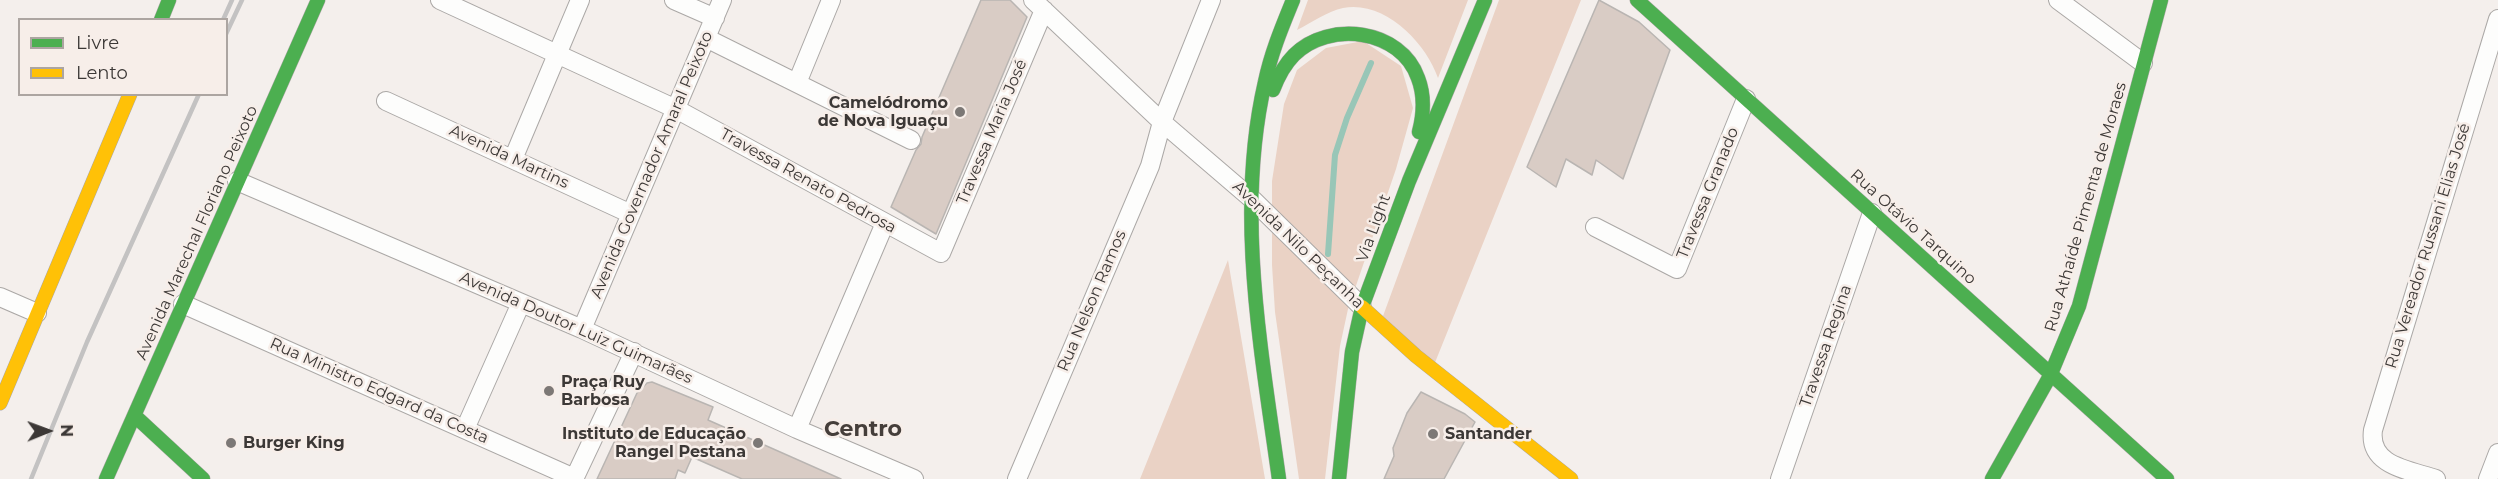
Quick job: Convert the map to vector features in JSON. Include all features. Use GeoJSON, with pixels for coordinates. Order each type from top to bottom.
{"type":"FeatureCollection","features":[{"type":"Feature","properties":{"kind":"main road"},"geometry":{"type":"LineString","coordinates":[[162,18],[169,0]]}},
{"type":"Feature","properties":{"kind":"main road","name":"Avenida Marechal Floriano Peixoto"},"geometry":{"type":"LineString","coordinates":[[106,479],[318,0]]}},
{"type":"Feature","properties":{"kind":"main road"},"geometry":{"type":"LineString","coordinates":[[1279,479],[1252,262],[1253,200],[1255,137],[1262,93],[1270,62],[1293,0]]}},
{"type":"Feature","properties":{"kind":"main road","name":"Via Light"},"geometry":{"type":"LineString","coordinates":[[1339,479],[1352,352],[1362,307],[1409,181],[1485,0]]}},
{"type":"Feature","properties":{"kind":"main road","name":"Rua Otávio Tarquino"},"geometry":{"type":"LineString","coordinates":[[1637,0],[2050,376],[2167,479]]}},
{"type":"Feature","properties":{"kind":"main road","name":"Rua Athaíde Pimenta de Moraes"},"geometry":{"type":"LineString","coordinates":[[1992,479],[2050,376],[2079,306],[2161,0]]}},
{"type":"Feature","properties":{"kind":"main road"},"geometry":{"type":"LineString","coordinates":[[1255,137],[1278,78],[1300,50],[1319,38],[1337,33],[1358,33],[1375,37],[1393,47],[1410,63],[1423,92],[1422,118],[1409,181]]}},
{"type":"Feature","properties":{"kind":"main road"},"geometry":{"type":"LineString","coordinates":[[0,403],[129,96]]}},
{"type":"Feature","properties":{"kind":"main road","name":"Avenida Nilo Peçanha"},"geometry":{"type":"LineString","coordinates":[[1362,307],[1416,356],[1571,479]]}},
{"type":"Feature","properties":{"kind":"main road"},"geometry":{"type":"LineString","coordinates":[[135,416],[203,479]]}},
{"type":"Feature","properties":{"kind":"street","name":"Travessa Renato Pedrosa"},"geometry":{"type":"LineString","coordinates":[[440,0],[676,110],[941,253]]}},
{"type":"Feature","properties":{"kind":"street"},"geometry":{"type":"LineString","coordinates":[[513,159],[580,0]]}},
{"type":"Feature","properties":{"kind":"street"},"geometry":{"type":"LineString","coordinates":[[674,0],[715,18]]}},
{"type":"Feature","properties":{"kind":"street","name":"Avenida Governador Amaral Peixoto"},"geometry":{"type":"LineString","coordinates":[[582,329],[722,0]]}},
{"type":"Feature","properties":{"kind":"street"},"geometry":{"type":"LineString","coordinates":[[797,83],[831,0]]}},
{"type":"Feature","properties":{"kind":"street","name":"Rua Nelson Ramos"},"geometry":{"type":"LineString","coordinates":[[1017,479],[1150,166],[1162,122],[1211,0]]}},
{"type":"Feature","properties":{"kind":"street"},"geometry":{"type":"LineString","coordinates":[[2058,0],[2143,63]]}},
{"type":"Feature","properties":{"kind":"street","name":"Avenida Nilo Peçanha"},"geometry":{"type":"LineString","coordinates":[[1039,5],[1162,122],[1253,200],[1362,307]]}},
{"type":"Feature","properties":{"kind":"street","name":"Travessa Maria José"},"geometry":{"type":"LineString","coordinates":[[941,253],[1039,5]]}},
{"type":"Feature","properties":{"kind":"street","name":"Rua Vereador Russani Elias José"},"geometry":{"type":"LineString","coordinates":[[2436,479],[2380,458],[2373,448],[2373,430],[2498,19]]}},
{"type":"Feature","properties":{"kind":"street"},"geometry":{"type":"LineString","coordinates":[[706,38],[911,140]]}},
{"type":"Feature","properties":{"kind":"street","name":"Travessa Granado"},"geometry":{"type":"LineString","coordinates":[[1595,227],[1677,269],[1746,99]]}},
{"type":"Feature","properties":{"kind":"street","name":"Avenida Martins"},"geometry":{"type":"LineString","coordinates":[[386,101],[631,214]]}},
{"type":"Feature","properties":{"kind":"street","name":"Avenida Doutor Luiz Guimarães"},"geometry":{"type":"LineString","coordinates":[[237,182],[582,329],[798,429],[914,479]]}},
{"type":"Feature","properties":{"kind":"street","name":"Travessa Regina"},"geometry":{"type":"LineString","coordinates":[[1780,479],[1872,213]]}},
{"type":"Feature","properties":{"kind":"street"},"geometry":{"type":"LineString","coordinates":[[798,429],[885,223]]}},
{"type":"Feature","properties":{"kind":"street"},"geometry":{"type":"LineString","coordinates":[[0,297],[37,314]]}},
{"type":"Feature","properties":{"kind":"street"},"geometry":{"type":"LineString","coordinates":[[465,429],[520,303]]}},
{"type":"Feature","properties":{"kind":"street","name":"Rua Ministro Edgard da Costa"},"geometry":{"type":"LineString","coordinates":[[183,304],[574,478]]}},
{"type":"Feature","properties":{"kind":"street"},"geometry":{"type":"LineString","coordinates":[[574,478],[634,352]]}},
{"type":"Feature","properties":{"kind":"street"},"geometry":{"type":"LineString","coordinates":[[2488,479],[2498,453]]}},
{"type":"Feature","properties":{"kind":"shaded area"},"geometry":{"type":"Polygon","coordinates":[[[1308,0],[1468,0],[1438,78],[1424,51],[1414,38],[1388,17],[1374,11],[1359,7],[1343,8],[1326,14],[1297,30],[1308,0]]]}},
{"type":"Feature","properties":{"kind":"shaded area"},"geometry":{"type":"Polygon","coordinates":[[[1499,0],[1581,0],[1434,365],[1383,316],[1499,0]]]}},
{"type":"Feature","properties":{"kind":"shaded area"},"geometry":{"type":"Polygon","coordinates":[[[1363,41],[1401,66],[1413,108],[1396,169],[1348,309],[1340,346],[1325,479],[1299,479],[1275,312],[1272,265],[1272,181],[1284,104],[1297,70],[1326,48],[1363,41]]]}},
{"type":"Feature","properties":{"kind":"shaded area"},"geometry":{"type":"Polygon","coordinates":[[[1228,260],[1265,479],[1140,479],[1228,260]]]}},
{"type":"Feature","properties":{"kind":"building","name":"Camelódromo de Nova Iguaçu"},"geometry":{"type":"Polygon","coordinates":[[[981,0],[1010,0],[1027,17],[936,234],[891,207],[916,150],[921,144],[981,0]]]}},
{"type":"Feature","properties":{"kind":"building"},"geometry":{"type":"Polygon","coordinates":[[[1599,0],[1639,22],[1670,50],[1623,179],[1596,160],[1592,175],[1566,159],[1556,187],[1527,167],[1599,0]]]}},
{"type":"Feature","properties":{"kind":"building"},"geometry":{"type":"Polygon","coordinates":[[[652,382],[713,407],[708,420],[841,479],[742,479],[692,457],[685,473],[678,470],[675,479],[597,479],[637,393],[647,383],[652,382]]]}},
{"type":"Feature","properties":{"kind":"building","name":"Santander"},"geometry":{"type":"Polygon","coordinates":[[[1421,392],[1465,414],[1475,422],[1444,479],[1384,479],[1394,456],[1393,448],[1407,413],[1421,392]]]}},
{"type":"Feature","properties":{"kind":"waterway"},"geometry":{"type":"LineString","coordinates":[[1328,254],[1335,155],[1347,118],[1371,63]]}},
{"type":"Feature","properties":{"kind":"railway"},"geometry":{"type":"LineString","coordinates":[[224,18],[232,0]]}},
{"type":"Feature","properties":{"kind":"railway"},"geometry":{"type":"LineString","coordinates":[[228,30],[242,0]]}},
{"type":"Feature","properties":{"kind":"railway"},"geometry":{"type":"LineString","coordinates":[[31,479],[87,342],[198,96]]}},
{"type":"Feature","properties":{"kind":"traffic: fast"},"geometry":{"type":"LineString","coordinates":[[162,18],[169,0]]}},
{"type":"Feature","properties":{"kind":"traffic: fast"},"geometry":{"type":"LineString","coordinates":[[106,479],[318,0]]}},
{"type":"Feature","properties":{"kind":"traffic: fast"},"geometry":{"type":"LineString","coordinates":[[1279,479],[1254,280],[1252,180],[1256,131],[1265,82],[1274,50],[1293,0]]}},
{"type":"Feature","properties":{"kind":"traffic: fast"},"geometry":{"type":"LineString","coordinates":[[1339,479],[1352,352],[1362,307],[1409,181],[1485,0]]}},
{"type":"Feature","properties":{"kind":"traffic: fast"},"geometry":{"type":"LineString","coordinates":[[1637,0],[2167,479]]}},
{"type":"Feature","properties":{"kind":"traffic: fast"},"geometry":{"type":"LineString","coordinates":[[1992,479],[2050,376],[2079,306],[2161,0]]}},
{"type":"Feature","properties":{"kind":"traffic: fast"},"geometry":{"type":"LineString","coordinates":[[1273,90],[1287,63],[1309,44],[1326,37],[1344,34],[1363,35],[1381,40],[1396,49],[1409,62],[1418,78],[1423,105],[1419,132]]}},
{"type":"Feature","properties":{"kind":"traffic: fast"},"geometry":{"type":"LineString","coordinates":[[135,416],[203,479]]}},
{"type":"Feature","properties":{"kind":"traffic: slow"},"geometry":{"type":"LineString","coordinates":[[0,403],[129,96]]}},
{"type":"Feature","properties":{"kind":"traffic: slow"},"geometry":{"type":"LineString","coordinates":[[1362,307],[1416,356],[1571,479]]}},
{"type":"Feature","properties":{"kind":"place","name":"Camelódromo de Nova Iguaçu"},"geometry":{"type":"Point","coordinates":[960,112]}},
{"type":"Feature","properties":{"kind":"place","name":"Praça Ruy Barbosa"},"geometry":{"type":"Point","coordinates":[549,391]}},
{"type":"Feature","properties":{"kind":"place","name":"Santander"},"geometry":{"type":"Point","coordinates":[1433,434]}},
{"type":"Feature","properties":{"kind":"place","name":"Burger King"},"geometry":{"type":"Point","coordinates":[231,443]}},
{"type":"Feature","properties":{"kind":"place","name":"Instituto de Educação Rangel Pestana"},"geometry":{"type":"Point","coordinates":[758,443]}},
{"type":"Feature","properties":{"kind":"district","name":"Centro"},"geometry":{"type":"Point","coordinates":[863,430]}}]}
